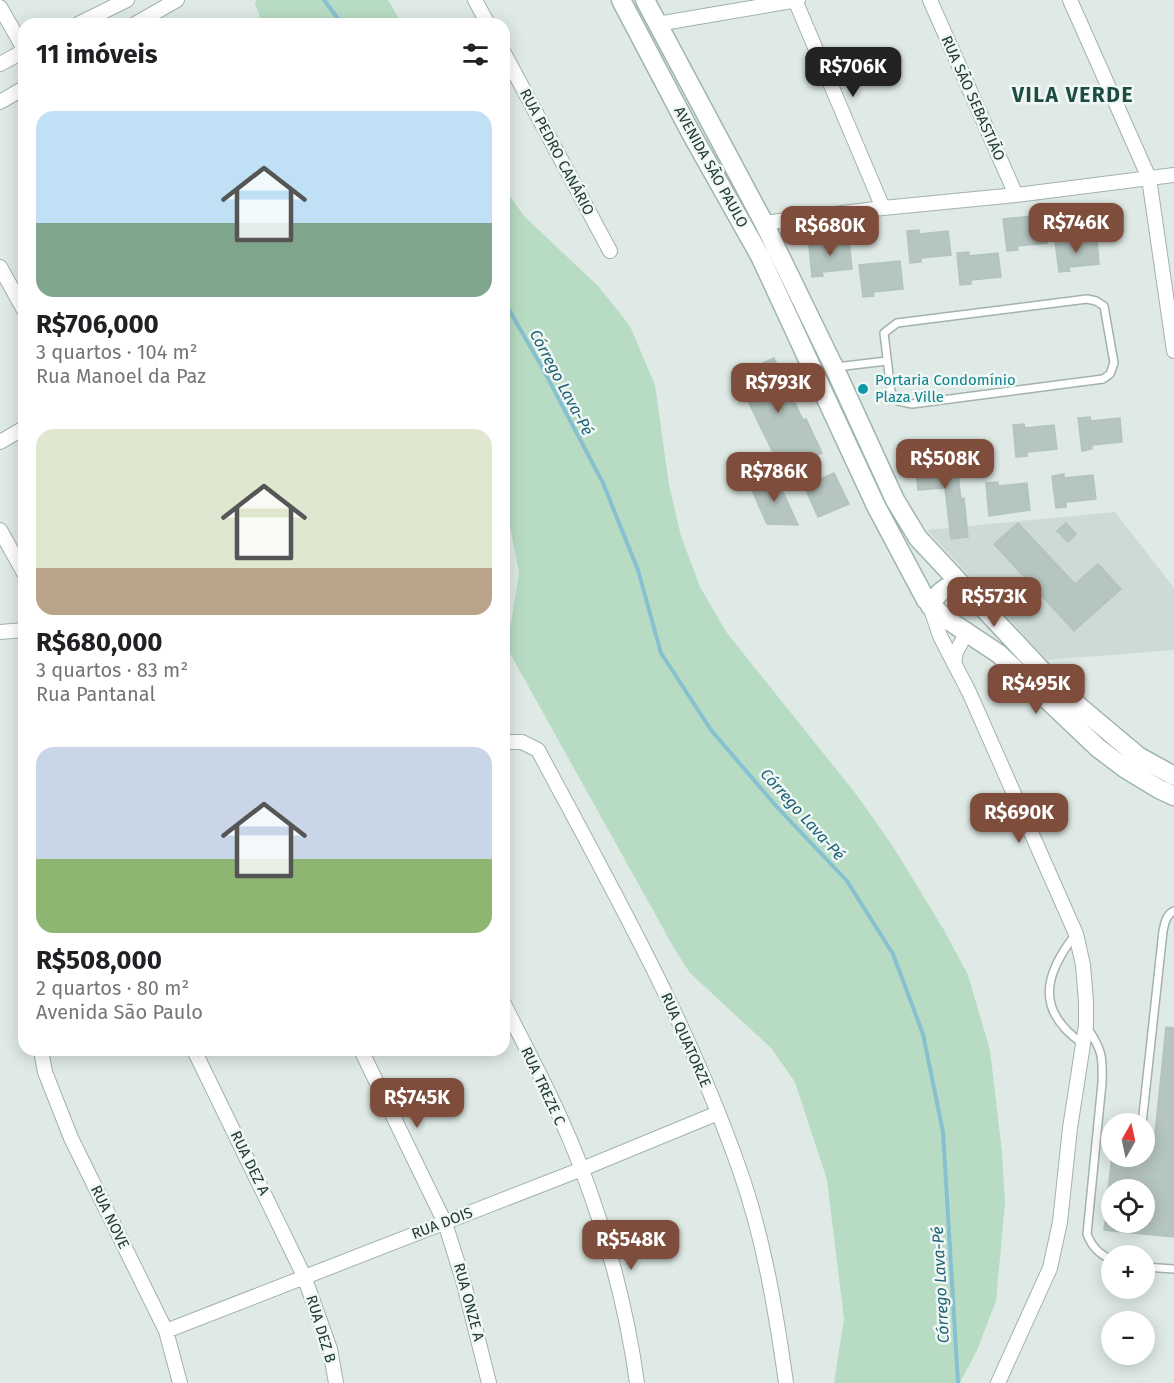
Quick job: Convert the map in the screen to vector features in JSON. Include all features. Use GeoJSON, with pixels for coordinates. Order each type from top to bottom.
{"type":"FeatureCollection","features":[{"type":"Feature","properties":{"kind":"street"},"geometry":{"type":"LineString","coordinates":[[90,18],[127,0]]}},
{"type":"Feature","properties":{"kind":"street"},"geometry":{"type":"LineString","coordinates":[[158,18],[177,0]]}},
{"type":"Feature","properties":{"kind":"street"},"geometry":{"type":"LineString","coordinates":[[476,0],[485,18]]}},
{"type":"Feature","properties":{"kind":"street","name":"AVENIDA SÃO PAULO"},"geometry":{"type":"LineString","coordinates":[[621,0],[692,135],[760,256],[876,506],[930,606],[999,654],[1098,747],[1126,769],[1174,796]]}},
{"type":"Feature","properties":{"kind":"street","name":"AVENIDA SÃO PAULO"},"geometry":{"type":"LineString","coordinates":[[645,0],[764,224],[895,500],[918,538],[1045,674],[1108,733],[1138,756],[1174,776]]}},
{"type":"Feature","properties":{"kind":"street"},"geometry":{"type":"LineString","coordinates":[[657,24],[796,0],[883,208]]}},
{"type":"Feature","properties":{"kind":"street","name":"RUA SÃO SEBASTIÃO"},"geometry":{"type":"LineString","coordinates":[[930,0],[1016,195]]}},
{"type":"Feature","properties":{"kind":"street"},"geometry":{"type":"LineString","coordinates":[[1070,0],[1149,178],[1168,257],[1174,351]]}},
{"type":"Feature","properties":{"kind":"street"},"geometry":{"type":"LineString","coordinates":[[0,7],[18,39]]}},
{"type":"Feature","properties":{"kind":"street"},"geometry":{"type":"LineString","coordinates":[[0,64],[18,54]]}},
{"type":"Feature","properties":{"kind":"street","name":"RUA PEDRO CANÁRIO"},"geometry":{"type":"LineString","coordinates":[[510,64],[610,251]]}},
{"type":"Feature","properties":{"kind":"street"},"geometry":{"type":"LineString","coordinates":[[0,102],[18,92]]}},
{"type":"Feature","properties":{"kind":"street"},"geometry":{"type":"LineString","coordinates":[[764,224],[1174,174]]}},
{"type":"Feature","properties":{"kind":"street"},"geometry":{"type":"LineString","coordinates":[[0,267],[18,299]]}},
{"type":"Feature","properties":{"kind":"street"},"geometry":{"type":"LineString","coordinates":[[0,442],[18,432]]}},
{"type":"Feature","properties":{"kind":"street"},"geometry":{"type":"LineString","coordinates":[[0,530],[18,562]]}},
{"type":"Feature","properties":{"kind":"street"},"geometry":{"type":"LineString","coordinates":[[960,584],[953,584],[941,591],[930,606],[940,636],[969,692],[1076,934],[1083,965],[1086,1002],[1086,1025],[1070,1128],[1060,1222],[1050,1268],[998,1383]]}},
{"type":"Feature","properties":{"kind":"street"},"geometry":{"type":"LineString","coordinates":[[954,664],[956,652],[967,632],[981,615],[982,605]]}},
{"type":"Feature","properties":{"kind":"street"},"geometry":{"type":"LineString","coordinates":[[0,632],[18,630]]}},
{"type":"Feature","properties":{"kind":"street","name":"RUA QUATORZE"},"geometry":{"type":"LineString","coordinates":[[510,742],[522,742],[538,750],[671,1005],[718,1113],[741,1172],[762,1248],[778,1326],[786,1383]]}},
{"type":"Feature","properties":{"kind":"street","name":"RUA TREZE C"},"geometry":{"type":"LineString","coordinates":[[510,1017],[582,1169],[611,1254],[626,1318],[637,1383]]}},
{"type":"Feature","properties":{"kind":"street","name":"RUA NOVE"},"geometry":{"type":"LineString","coordinates":[[42,1056],[45,1072],[71,1138],[166,1331],[180,1383]]}},
{"type":"Feature","properties":{"kind":"street","name":"RUA DEZ A"},"geometry":{"type":"LineString","coordinates":[[197,1056],[304,1276]]}},
{"type":"Feature","properties":{"kind":"street","name":"RUA ONZE A"},"geometry":{"type":"LineString","coordinates":[[364,1056],[445,1223],[463,1280],[489,1383]]}},
{"type":"Feature","properties":{"kind":"street","name":"RUA DOIS"},"geometry":{"type":"LineString","coordinates":[[166,1331],[582,1169],[718,1113]]}},
{"type":"Feature","properties":{"kind":"street","name":"RUA DEZ B"},"geometry":{"type":"LineString","coordinates":[[304,1276],[330,1349],[336,1383]]}},
{"type":"Feature","properties":{"kind":"lane"},"geometry":{"type":"LineString","coordinates":[[1087,299],[1104,306],[1114,363],[1110,374],[1103,379],[912,404],[898,401],[891,392],[887,361],[884,333],[897,323],[1087,299]]}},
{"type":"Feature","properties":{"kind":"lane"},"geometry":{"type":"LineString","coordinates":[[834,368],[887,361]]}},
{"type":"Feature","properties":{"kind":"lane"},"geometry":{"type":"LineString","coordinates":[[1143,1113],[1163,931],[1165,921],[1174,911]]}},
{"type":"Feature","properties":{"kind":"lane"},"geometry":{"type":"LineString","coordinates":[[1076,934],[1056,962],[1050,975],[1050,992],[1051,1007],[1059,1022],[1072,1037],[1083,1044]]}},
{"type":"Feature","properties":{"kind":"lane"},"geometry":{"type":"LineString","coordinates":[[1086,1025],[1100,1047],[1103,1061],[1087,1234],[1091,1244],[1101,1254]]}},
{"type":"Feature","properties":{"kind":"lane"},"geometry":{"type":"LineString","coordinates":[[1155,1268],[1174,1269]]}},
{"type":"Feature","properties":{"kind":"shaded area"},"geometry":{"type":"Polygon","coordinates":[[[1115,512],[1174,588],[1174,650],[1047,660],[927,530],[1115,512]]]}},
{"type":"Feature","properties":{"kind":"green space"},"geometry":{"type":"Polygon","coordinates":[[[256,0],[388,0],[398,18],[261,18],[255,4],[256,0]]]}},
{"type":"Feature","properties":{"kind":"green space"},"geometry":{"type":"Polygon","coordinates":[[[510,196],[524,216],[599,287],[630,326],[655,385],[669,485],[681,536],[700,587],[727,633],[856,794],[892,845],[944,930],[968,975],[990,1050],[1002,1152],[1005,1203],[996,1301],[978,1348],[960,1383],[834,1383],[844,1319],[827,1180],[795,1082],[771,1048],[690,973],[510,653],[510,629],[519,573],[510,526],[510,196]]]}},
{"type":"Feature","properties":{"kind":"building"},"geometry":{"type":"Polygon","coordinates":[[[1044,215],[1047,243],[1017,246],[1018,250],[1007,251],[1003,219],[1044,215]]]}},
{"type":"Feature","properties":{"kind":"building"},"geometry":{"type":"Polygon","coordinates":[[[919,230],[919,234],[948,231],[951,255],[921,258],[921,262],[910,263],[907,231],[919,230]]]}},
{"type":"Feature","properties":{"kind":"building"},"geometry":{"type":"Polygon","coordinates":[[[1067,239],[1068,243],[1097,240],[1099,264],[1069,267],[1070,271],[1059,272],[1055,241],[1067,239]]]}},
{"type":"Feature","properties":{"kind":"building"},"geometry":{"type":"Polygon","coordinates":[[[849,240],[852,269],[822,272],[823,276],[812,277],[809,245],[849,240]]]}},
{"type":"Feature","properties":{"kind":"building"},"geometry":{"type":"Polygon","coordinates":[[[969,252],[969,256],[998,253],[1001,277],[971,280],[971,284],[960,285],[957,253],[969,252]]]}},
{"type":"Feature","properties":{"kind":"building"},"geometry":{"type":"Polygon","coordinates":[[[900,261],[903,289],[873,292],[874,296],[863,297],[859,265],[900,261]]]}},
{"type":"Feature","properties":{"kind":"building"},"geometry":{"type":"Polygon","coordinates":[[[774,358],[803,420],[806,419],[822,453],[782,471],[746,397],[742,399],[732,377],[774,358]]]}},
{"type":"Feature","properties":{"kind":"building"},"geometry":{"type":"Polygon","coordinates":[[[1090,417],[1091,421],[1120,418],[1122,442],[1092,445],[1092,449],[1082,451],[1078,418],[1090,417]]]}},
{"type":"Feature","properties":{"kind":"building"},"geometry":{"type":"Polygon","coordinates":[[[1024,424],[1025,428],[1054,425],[1057,449],[1027,452],[1027,456],[1016,457],[1013,425],[1024,424]]]}},
{"type":"Feature","properties":{"kind":"building"},"geometry":{"type":"Polygon","coordinates":[[[927,457],[927,461],[956,458],[961,499],[964,498],[968,537],[951,539],[945,488],[918,490],[915,459],[927,457]]]}},
{"type":"Feature","properties":{"kind":"building"},"geometry":{"type":"Polygon","coordinates":[[[834,473],[849,504],[818,517],[804,486],[834,473]]]}},
{"type":"Feature","properties":{"kind":"building"},"geometry":{"type":"Polygon","coordinates":[[[1064,474],[1064,478],[1093,475],[1096,499],[1066,502],[1066,507],[1056,508],[1052,476],[1064,474]]]}},
{"type":"Feature","properties":{"kind":"building"},"geometry":{"type":"Polygon","coordinates":[[[776,477],[798,525],[767,524],[751,488],[776,477]]]}},
{"type":"Feature","properties":{"kind":"building"},"geometry":{"type":"Polygon","coordinates":[[[998,482],[998,486],[1027,483],[1030,510],[989,516],[986,483],[998,482]]]}},
{"type":"Feature","properties":{"kind":"building"},"geometry":{"type":"Polygon","coordinates":[[[1018,523],[1075,584],[1098,564],[1121,589],[1074,631],[994,544],[1018,523]]]}},
{"type":"Feature","properties":{"kind":"building"},"geometry":{"type":"Polygon","coordinates":[[[1066,523],[1076,534],[1068,542],[1057,531],[1066,523]]]}},
{"type":"Feature","properties":{"kind":"building"},"geometry":{"type":"Polygon","coordinates":[[[1166,1027],[1174,1028],[1174,1237],[1134,1233],[1155,1233],[1155,1179],[1109,1179],[1111,1167],[1155,1167],[1155,1134],[1166,1027]]]}},
{"type":"Feature","properties":{"kind":"waterway","name":"Córrego Lava-Pé"},"geometry":{"type":"LineString","coordinates":[[324,0],[338,18]]}},
{"type":"Feature","properties":{"kind":"waterway","name":"Córrego Lava-Pé"},"geometry":{"type":"LineString","coordinates":[[510,311],[603,483],[638,570],[661,653],[711,730],[777,807],[847,881],[893,954],[923,1034],[943,1132],[958,1383]]}},
{"type":"Feature","properties":{"kind":"place","name":"Portaria Condomínio Plaza Ville"},"geometry":{"type":"Point","coordinates":[863,389]}},
{"type":"Feature","properties":{"kind":"district","name":"VILA VERDE"},"geometry":{"type":"Point","coordinates":[1073,95]}}]}
